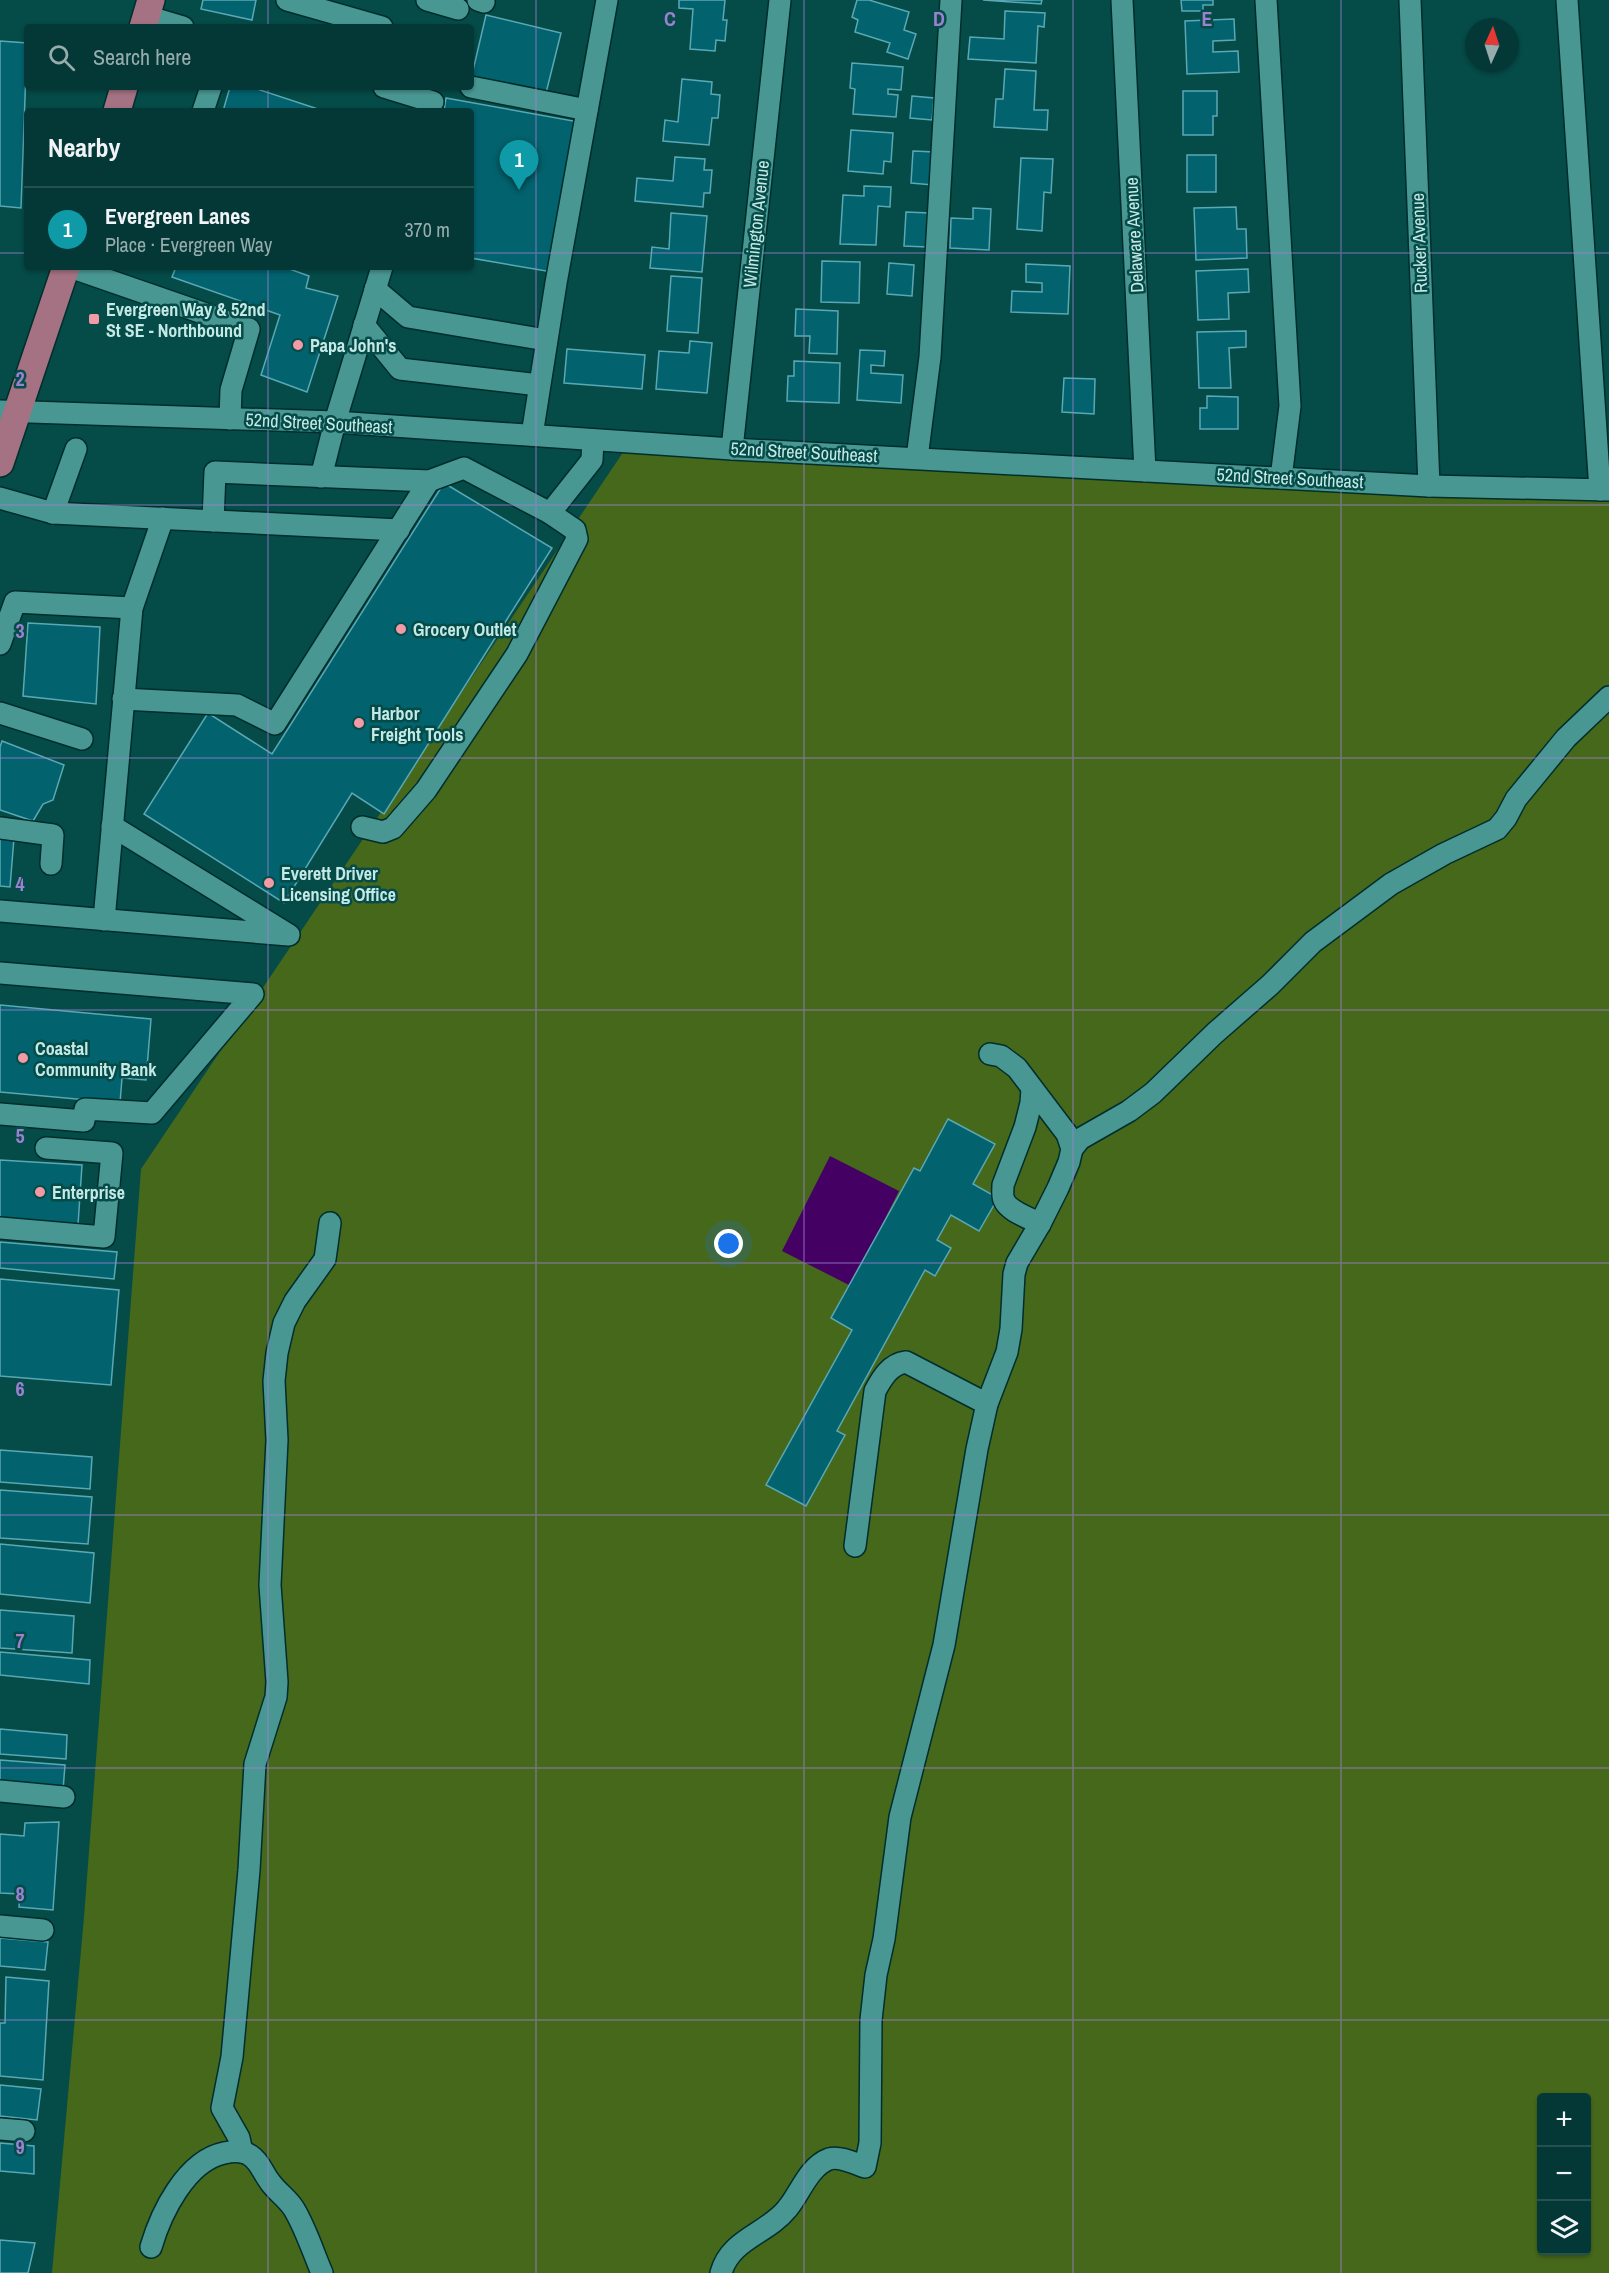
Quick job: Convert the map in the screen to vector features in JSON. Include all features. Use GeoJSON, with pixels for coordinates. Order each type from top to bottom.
{"type":"FeatureCollection","features":[{"type":"Feature","properties":{"kind":"main road"},"geometry":{"type":"LineString","coordinates":[[118,108],[123,90]]}},
{"type":"Feature","properties":{"kind":"main road"},"geometry":{"type":"LineString","coordinates":[[0,463],[9,412],[67,270]]}},
{"type":"Feature","properties":{"kind":"street"},"geometry":{"type":"LineString","coordinates":[[287,0],[371,24]]}},
{"type":"Feature","properties":{"kind":"street"},"geometry":{"type":"LineString","coordinates":[[427,0],[457,12]]}},
{"type":"Feature","properties":{"kind":"street"},"geometry":{"type":"LineString","coordinates":[[532,435],[538,385],[607,0]]}},
{"type":"Feature","properties":{"kind":"street","name":"Wilmington Avenue"},"geometry":{"type":"LineString","coordinates":[[732,449],[780,0]]}},
{"type":"Feature","properties":{"kind":"street"},"geometry":{"type":"LineString","coordinates":[[918,459],[930,357],[951,0]]}},
{"type":"Feature","properties":{"kind":"street","name":"Delaware Avenue"},"geometry":{"type":"LineString","coordinates":[[1122,0],[1146,471]]}},
{"type":"Feature","properties":{"kind":"street"},"geometry":{"type":"LineString","coordinates":[[1266,0],[1290,406],[1281,478]]}},
{"type":"Feature","properties":{"kind":"street","name":"Rucker Avenue"},"geometry":{"type":"LineString","coordinates":[[1410,0],[1429,486]]}},
{"type":"Feature","properties":{"kind":"street"},"geometry":{"type":"LineString","coordinates":[[1567,0],[1604,490]]}},
{"type":"Feature","properties":{"kind":"street"},"geometry":{"type":"LineString","coordinates":[[147,14],[175,24]]}},
{"type":"Feature","properties":{"kind":"street"},"geometry":{"type":"LineString","coordinates":[[474,88],[587,110]]}},
{"type":"Feature","properties":{"kind":"street"},"geometry":{"type":"LineString","coordinates":[[204,108],[209,90]]}},
{"type":"Feature","properties":{"kind":"street"},"geometry":{"type":"LineString","coordinates":[[395,90],[433,100]]}},
{"type":"Feature","properties":{"kind":"street"},"geometry":{"type":"LineString","coordinates":[[77,270],[249,329],[231,390],[230,418]]}},
{"type":"Feature","properties":{"kind":"street"},"geometry":{"type":"LineString","coordinates":[[321,477],[335,422],[381,270]]}},
{"type":"Feature","properties":{"kind":"street"},"geometry":{"type":"LineString","coordinates":[[375,289],[408,317],[546,340]]}},
{"type":"Feature","properties":{"kind":"street"},"geometry":{"type":"LineString","coordinates":[[364,325],[400,369],[538,385]]}},
{"type":"Feature","properties":{"kind":"street","name":"52nd Street Southeast"},"geometry":{"type":"LineString","coordinates":[[9,412],[335,422],[732,449],[918,459],[1429,486],[1604,490]]}},
{"type":"Feature","properties":{"kind":"street"},"geometry":{"type":"LineString","coordinates":[[550,513],[592,460],[593,440]]}},
{"type":"Feature","properties":{"kind":"street"},"geometry":{"type":"LineString","coordinates":[[53,513],[76,449]]}},
{"type":"Feature","properties":{"kind":"street"},"geometry":{"type":"LineString","coordinates":[[213,521],[215,472],[429,481],[464,468],[550,513],[575,530],[577,539],[517,654],[426,790],[393,828],[383,832],[362,827]]}},
{"type":"Feature","properties":{"kind":"street"},"geometry":{"type":"LineString","coordinates":[[123,699],[237,705],[275,724],[429,481]]}},
{"type":"Feature","properties":{"kind":"street"},"geometry":{"type":"LineString","coordinates":[[0,498],[53,513],[399,530]]}},
{"type":"Feature","properties":{"kind":"street"},"geometry":{"type":"LineString","coordinates":[[104,920],[132,608],[163,518]]}},
{"type":"Feature","properties":{"kind":"street"},"geometry":{"type":"LineString","coordinates":[[0,644],[15,602],[132,608]]}},
{"type":"Feature","properties":{"kind":"street"},"geometry":{"type":"LineString","coordinates":[[722,2273],[724,2262],[733,2249],[786,2211],[810,2175],[820,2165],[830,2159],[839,2158],[865,2167],[871,2113],[871,2020],[900,1817],[944,1645],[977,1449],[987,1404],[1007,1352],[1017,1263],[1040,1224],[1069,1162],[1072,1149],[1080,1139],[1129,1111],[1153,1093],[1314,942],[1339,923],[1391,884],[1444,854],[1497,829],[1516,799],[1566,738],[1609,697]]}},
{"type":"Feature","properties":{"kind":"street"},"geometry":{"type":"LineString","coordinates":[[0,713],[82,739]]}},
{"type":"Feature","properties":{"kind":"street"},"geometry":{"type":"LineString","coordinates":[[0,911],[289,935],[112,826]]}},
{"type":"Feature","properties":{"kind":"street"},"geometry":{"type":"LineString","coordinates":[[0,828],[53,835],[51,864]]}},
{"type":"Feature","properties":{"kind":"street"},"geometry":{"type":"LineString","coordinates":[[0,972],[254,994],[152,1113],[85,1109],[84,1121],[0,1114]]}},
{"type":"Feature","properties":{"kind":"street"},"geometry":{"type":"LineString","coordinates":[[990,1054],[1001,1056],[1017,1068],[1067,1134],[1072,1149]]}},
{"type":"Feature","properties":{"kind":"street"},"geometry":{"type":"LineString","coordinates":[[1032,1089],[1031,1103],[1003,1185],[1003,1193],[1004,1201],[1009,1206],[1040,1224]]}},
{"type":"Feature","properties":{"kind":"street"},"geometry":{"type":"LineString","coordinates":[[0,1228],[104,1237],[112,1153],[46,1148]]}},
{"type":"Feature","properties":{"kind":"street"},"geometry":{"type":"LineString","coordinates":[[242,2152],[239,2138],[222,2108],[232,2057],[249,1870],[255,1764],[276,1697],[277,1682],[270,1585],[276,1440],[274,1381],[277,1353],[284,1323],[294,1301],[325,1259],[330,1223]]}},
{"type":"Feature","properties":{"kind":"street"},"geometry":{"type":"LineString","coordinates":[[855,1546],[875,1391],[883,1377],[897,1363],[906,1362],[987,1404]]}},
{"type":"Feature","properties":{"kind":"street"},"geometry":{"type":"LineString","coordinates":[[0,1791],[64,1797]]}},
{"type":"Feature","properties":{"kind":"street"},"geometry":{"type":"LineString","coordinates":[[0,1926],[43,1930]]}},
{"type":"Feature","properties":{"kind":"street"},"geometry":{"type":"LineString","coordinates":[[0,2129],[24,2131]]}},
{"type":"Feature","properties":{"kind":"street"},"geometry":{"type":"LineString","coordinates":[[151,2247],[155,2231],[171,2198],[200,2164],[216,2155],[234,2151],[242,2152],[249,2154],[257,2161],[269,2182],[293,2207],[322,2273]]}},
{"type":"Feature","properties":{"kind":"green space"},"geometry":{"type":"Polygon","coordinates":[[[630,442],[1609,490],[1609,2273],[52,2273],[84,1917],[141,1169],[630,442]]]}},
{"type":"Feature","properties":{"kind":"shaded area"},"geometry":{"type":"Polygon","coordinates":[[[830,1156],[899,1191],[851,1286],[782,1251],[830,1156]]]}},
{"type":"Feature","properties":{"kind":"building"},"geometry":{"type":"Polygon","coordinates":[[[203,0],[256,0],[252,20],[201,9],[203,0]]]}},
{"type":"Feature","properties":{"kind":"building"},"geometry":{"type":"Polygon","coordinates":[[[679,0],[725,0],[723,20],[727,20],[725,41],[716,40],[715,51],[690,49],[693,9],[679,8],[679,0]]]}},
{"type":"Feature","properties":{"kind":"building"},"geometry":{"type":"Polygon","coordinates":[[[857,0],[869,0],[909,12],[904,30],[916,34],[908,59],[887,52],[890,43],[855,32],[858,20],[852,17],[857,0]]]}},
{"type":"Feature","properties":{"kind":"building"},"geometry":{"type":"Polygon","coordinates":[[[983,0],[1042,0],[1041,4],[983,0]]]}},
{"type":"Feature","properties":{"kind":"building"},"geometry":{"type":"Polygon","coordinates":[[[1181,0],[1213,0],[1213,5],[1203,5],[1203,11],[1182,11],[1181,0]]]}},
{"type":"Feature","properties":{"kind":"building"},"geometry":{"type":"Polygon","coordinates":[[[1005,11],[1045,13],[1044,27],[1038,26],[1036,63],[968,59],[970,37],[1004,39],[1005,11]]]}},
{"type":"Feature","properties":{"kind":"building"},"geometry":{"type":"Polygon","coordinates":[[[486,15],[561,33],[545,97],[474,80],[474,66],[486,15]]]}},
{"type":"Feature","properties":{"kind":"building"},"geometry":{"type":"Polygon","coordinates":[[[1234,19],[1235,40],[1213,41],[1213,52],[1238,51],[1239,72],[1187,74],[1185,21],[1234,19]]]}},
{"type":"Feature","properties":{"kind":"building"},"geometry":{"type":"Polygon","coordinates":[[[0,41],[24,43],[25,90],[21,208],[0,206],[0,41]]]}},
{"type":"Feature","properties":{"kind":"building"},"geometry":{"type":"Polygon","coordinates":[[[852,63],[903,67],[901,90],[888,89],[888,94],[898,95],[896,117],[853,114],[855,89],[850,88],[852,63]]]}},
{"type":"Feature","properties":{"kind":"building"},"geometry":{"type":"Polygon","coordinates":[[[1005,69],[1036,71],[1034,110],[1048,110],[1047,130],[994,127],[996,99],[1003,99],[1005,69]]]}},
{"type":"Feature","properties":{"kind":"building"},"geometry":{"type":"Polygon","coordinates":[[[682,79],[712,82],[711,94],[720,95],[718,118],[712,118],[709,145],[663,141],[665,120],[678,122],[682,79]]]}},
{"type":"Feature","properties":{"kind":"building"},"geometry":{"type":"Polygon","coordinates":[[[229,90],[260,90],[315,108],[224,108],[229,90]]]}},
{"type":"Feature","properties":{"kind":"building"},"geometry":{"type":"Polygon","coordinates":[[[1183,91],[1217,91],[1217,116],[1213,116],[1213,135],[1183,135],[1183,91]]]}},
{"type":"Feature","properties":{"kind":"building"},"geometry":{"type":"Polygon","coordinates":[[[912,96],[934,98],[932,120],[910,118],[912,96]]]}},
{"type":"Feature","properties":{"kind":"building"},"geometry":{"type":"Polygon","coordinates":[[[446,98],[579,122],[552,272],[474,259],[474,108],[444,108],[446,98]]]}},
{"type":"Feature","properties":{"kind":"building"},"geometry":{"type":"Polygon","coordinates":[[[851,130],[893,133],[891,162],[884,161],[883,174],[848,171],[851,130]]]}},
{"type":"Feature","properties":{"kind":"building"},"geometry":{"type":"Polygon","coordinates":[[[913,151],[935,152],[933,185],[911,183],[913,151]]]}},
{"type":"Feature","properties":{"kind":"building"},"geometry":{"type":"Polygon","coordinates":[[[1187,155],[1216,155],[1216,192],[1187,192],[1187,155]]]}},
{"type":"Feature","properties":{"kind":"building"},"geometry":{"type":"Polygon","coordinates":[[[675,157],[705,159],[704,170],[712,170],[710,193],[704,193],[703,207],[635,201],[637,178],[673,181],[675,157]]]}},
{"type":"Feature","properties":{"kind":"building"},"geometry":{"type":"Polygon","coordinates":[[[1021,158],[1053,159],[1051,193],[1044,192],[1042,231],[1017,229],[1021,158]]]}},
{"type":"Feature","properties":{"kind":"building"},"geometry":{"type":"Polygon","coordinates":[[[864,186],[891,187],[890,207],[878,206],[876,245],[840,244],[843,195],[864,196],[864,186]]]}},
{"type":"Feature","properties":{"kind":"building"},"geometry":{"type":"Polygon","coordinates":[[[1236,207],[1237,229],[1246,229],[1247,258],[1196,260],[1194,208],[1236,207]]]}},
{"type":"Feature","properties":{"kind":"building"},"geometry":{"type":"Polygon","coordinates":[[[973,208],[991,209],[989,250],[950,248],[951,218],[973,219],[973,208]]]}},
{"type":"Feature","properties":{"kind":"building"},"geometry":{"type":"Polygon","coordinates":[[[906,212],[929,213],[927,247],[904,246],[906,212]]]}},
{"type":"Feature","properties":{"kind":"building"},"geometry":{"type":"Polygon","coordinates":[[[671,213],[707,216],[702,272],[650,268],[652,247],[669,249],[671,213]]]}},
{"type":"Feature","properties":{"kind":"building"},"geometry":{"type":"Polygon","coordinates":[[[822,261],[860,262],[859,303],[821,302],[822,261]]]}},
{"type":"Feature","properties":{"kind":"building"},"geometry":{"type":"Polygon","coordinates":[[[889,263],[914,265],[912,296],[887,294],[889,263]]]}},
{"type":"Feature","properties":{"kind":"building"},"geometry":{"type":"Polygon","coordinates":[[[1026,264],[1070,266],[1068,314],[1011,312],[1012,291],[1042,292],[1042,283],[1026,282],[1026,264]]]}},
{"type":"Feature","properties":{"kind":"building"},"geometry":{"type":"Polygon","coordinates":[[[1248,269],[1249,292],[1228,293],[1229,319],[1198,320],[1196,271],[1248,269]]]}},
{"type":"Feature","properties":{"kind":"building"},"geometry":{"type":"Polygon","coordinates":[[[175,270],[292,270],[309,276],[306,288],[338,296],[307,392],[261,375],[280,315],[172,277],[175,270]]]}},
{"type":"Feature","properties":{"kind":"building"},"geometry":{"type":"Polygon","coordinates":[[[671,276],[702,278],[698,333],[667,331],[671,276]]]}},
{"type":"Feature","properties":{"kind":"building"},"geometry":{"type":"Polygon","coordinates":[[[796,309],[838,311],[837,354],[809,353],[810,336],[795,336],[796,309]]]}},
{"type":"Feature","properties":{"kind":"building"},"geometry":{"type":"Polygon","coordinates":[[[1246,331],[1246,347],[1229,348],[1231,388],[1199,388],[1197,332],[1246,331]]]}},
{"type":"Feature","properties":{"kind":"building"},"geometry":{"type":"Polygon","coordinates":[[[690,341],[712,343],[707,393],[656,389],[659,351],[689,353],[690,341]]]}},
{"type":"Feature","properties":{"kind":"building"},"geometry":{"type":"Polygon","coordinates":[[[567,349],[645,355],[642,389],[564,383],[567,349]]]}},
{"type":"Feature","properties":{"kind":"building"},"geometry":{"type":"Polygon","coordinates":[[[860,350],[885,351],[884,366],[871,365],[871,373],[903,375],[901,403],[857,400],[860,350]]]}},
{"type":"Feature","properties":{"kind":"building"},"geometry":{"type":"Polygon","coordinates":[[[794,361],[840,363],[839,403],[787,401],[788,376],[794,376],[794,361]]]}},
{"type":"Feature","properties":{"kind":"building"},"geometry":{"type":"Polygon","coordinates":[[[1064,378],[1095,379],[1094,414],[1062,412],[1064,378]]]}},
{"type":"Feature","properties":{"kind":"building"},"geometry":{"type":"Polygon","coordinates":[[[1207,396],[1238,397],[1238,429],[1200,429],[1200,408],[1207,408],[1207,396]]]}},
{"type":"Feature","properties":{"kind":"building"},"geometry":{"type":"Polygon","coordinates":[[[444,483],[552,548],[384,814],[352,793],[284,903],[144,814],[208,713],[272,754],[444,483]]]}},
{"type":"Feature","properties":{"kind":"building"},"geometry":{"type":"Polygon","coordinates":[[[28,623],[100,627],[96,704],[23,696],[28,623]]]}},
{"type":"Feature","properties":{"kind":"building"},"geometry":{"type":"Polygon","coordinates":[[[2,741],[64,765],[53,800],[43,804],[33,821],[0,810],[0,747],[2,741]]]}},
{"type":"Feature","properties":{"kind":"building"},"geometry":{"type":"Polygon","coordinates":[[[0,836],[14,838],[10,887],[0,886],[0,836]]]}},
{"type":"Feature","properties":{"kind":"building"},"geometry":{"type":"Polygon","coordinates":[[[0,1005],[151,1019],[146,1080],[122,1078],[120,1103],[0,1092],[0,1005]]]}},
{"type":"Feature","properties":{"kind":"building"},"geometry":{"type":"Polygon","coordinates":[[[948,1119],[995,1144],[973,1184],[998,1198],[979,1231],[951,1215],[937,1240],[951,1248],[935,1276],[925,1270],[837,1431],[845,1435],[806,1506],[766,1485],[852,1330],[831,1318],[914,1168],[920,1171],[948,1119]]]}},
{"type":"Feature","properties":{"kind":"building","name":"Enterprise"},"geometry":{"type":"Polygon","coordinates":[[[0,1160],[82,1165],[78,1225],[0,1219],[0,1160]]]}},
{"type":"Feature","properties":{"kind":"building"},"geometry":{"type":"Polygon","coordinates":[[[0,1242],[117,1252],[114,1279],[0,1268],[0,1242]]]}},
{"type":"Feature","properties":{"kind":"building"},"geometry":{"type":"Polygon","coordinates":[[[0,1279],[119,1290],[111,1385],[0,1376],[0,1279]]]}},
{"type":"Feature","properties":{"kind":"building"},"geometry":{"type":"Polygon","coordinates":[[[0,1450],[92,1457],[90,1489],[0,1482],[0,1450]]]}},
{"type":"Feature","properties":{"kind":"building"},"geometry":{"type":"Polygon","coordinates":[[[0,1490],[92,1497],[88,1544],[0,1538],[0,1490]]]}},
{"type":"Feature","properties":{"kind":"building"},"geometry":{"type":"Polygon","coordinates":[[[0,1544],[94,1553],[90,1603],[0,1594],[0,1544]]]}},
{"type":"Feature","properties":{"kind":"building"},"geometry":{"type":"Polygon","coordinates":[[[0,1610],[74,1616],[72,1653],[0,1648],[0,1610]]]}},
{"type":"Feature","properties":{"kind":"building"},"geometry":{"type":"Polygon","coordinates":[[[0,1652],[90,1660],[89,1684],[0,1675],[0,1652]]]}},
{"type":"Feature","properties":{"kind":"building"},"geometry":{"type":"Polygon","coordinates":[[[0,1729],[67,1735],[66,1759],[0,1754],[0,1729]]]}},
{"type":"Feature","properties":{"kind":"building"},"geometry":{"type":"Polygon","coordinates":[[[0,1760],[65,1765],[63,1790],[0,1785],[0,1760]]]}},
{"type":"Feature","properties":{"kind":"building"},"geometry":{"type":"Polygon","coordinates":[[[59,1822],[53,1910],[19,1907],[20,1894],[0,1893],[0,1834],[24,1836],[25,1823],[59,1822]]]}},
{"type":"Feature","properties":{"kind":"building"},"geometry":{"type":"Polygon","coordinates":[[[0,1938],[48,1942],[45,1970],[0,1966],[0,1938]]]}},
{"type":"Feature","properties":{"kind":"building"},"geometry":{"type":"Polygon","coordinates":[[[6,1977],[49,1981],[43,2080],[0,2076],[0,2023],[5,2023],[6,1977]]]}},
{"type":"Feature","properties":{"kind":"building"},"geometry":{"type":"Polygon","coordinates":[[[0,2085],[41,2089],[37,2120],[0,2116],[0,2085]]]}},
{"type":"Feature","properties":{"kind":"building"},"geometry":{"type":"Polygon","coordinates":[[[0,2143],[34,2146],[34,2174],[0,2171],[0,2143]]]}},
{"type":"Feature","properties":{"kind":"building"},"geometry":{"type":"Polygon","coordinates":[[[0,2240],[35,2243],[28,2273],[0,2273],[0,2240]]]}},
{"type":"Feature","properties":{"kind":"place","name":"Evergreen Lanes"},"geometry":{"type":"Point","coordinates":[519,190]}},
{"type":"Feature","properties":{"kind":"place","name":"Evergreen Way & 52nd St SE - Northbound"},"geometry":{"type":"Point","coordinates":[94,319]}},
{"type":"Feature","properties":{"kind":"place","name":"Papa John's"},"geometry":{"type":"Point","coordinates":[298,345]}},
{"type":"Feature","properties":{"kind":"place","name":"Grocery Outlet"},"geometry":{"type":"Point","coordinates":[401,629]}},
{"type":"Feature","properties":{"kind":"place","name":"Harbor Freight Tools"},"geometry":{"type":"Point","coordinates":[359,723]}},
{"type":"Feature","properties":{"kind":"place","name":"Everett Driver Licensing Office"},"geometry":{"type":"Point","coordinates":[269,883]}},
{"type":"Feature","properties":{"kind":"place","name":"Coastal Community Bank"},"geometry":{"type":"Point","coordinates":[23,1058]}},
{"type":"Feature","properties":{"kind":"place","name":"Enterprise"},"geometry":{"type":"Point","coordinates":[40,1192]}}]}
